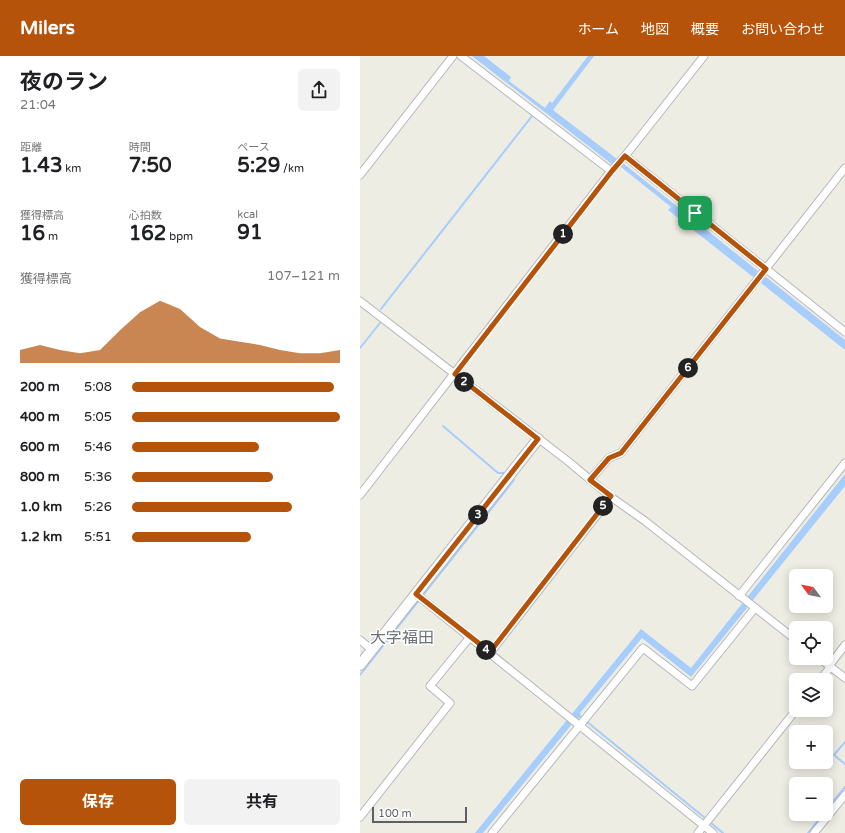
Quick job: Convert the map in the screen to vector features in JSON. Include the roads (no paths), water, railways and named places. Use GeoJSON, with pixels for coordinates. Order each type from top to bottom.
{"type":"FeatureCollection","features":[{"type":"Feature","properties":{"kind":"street"},"geometry":{"type":"LineString","coordinates":[[360,175],[453,56]]}},
{"type":"Feature","properties":{"kind":"street"},"geometry":{"type":"LineString","coordinates":[[461,56],[618,164],[761,274],[845,332]]}},
{"type":"Feature","properties":{"kind":"street"},"geometry":{"type":"LineString","coordinates":[[360,494],[704,56]]}},
{"type":"Feature","properties":{"kind":"street"},"geometry":{"type":"LineString","coordinates":[[590,480],[609,458],[621,453],[845,168]]}},
{"type":"Feature","properties":{"kind":"street"},"geometry":{"type":"LineString","coordinates":[[360,301],[789,635]]}},
{"type":"Feature","properties":{"kind":"street"},"geometry":{"type":"LineString","coordinates":[[360,665],[420,596],[538,439]]}},
{"type":"Feature","properties":{"kind":"street"},"geometry":{"type":"LineString","coordinates":[[492,833],[581,722],[643,648],[692,686],[747,602],[845,463]]}},
{"type":"Feature","properties":{"kind":"street"},"geometry":{"type":"LineString","coordinates":[[490,652],[611,496]]}},
{"type":"Feature","properties":{"kind":"street"},"geometry":{"type":"LineString","coordinates":[[420,596],[567,716],[581,722],[713,833]]}},
{"type":"Feature","properties":{"kind":"street"},"geometry":{"type":"LineString","coordinates":[[360,818],[450,703],[430,686],[470,637]]}},
{"type":"Feature","properties":{"kind":"street"},"geometry":{"type":"LineString","coordinates":[[360,640],[372,650]]}},
{"type":"Feature","properties":{"kind":"street"},"geometry":{"type":"LineString","coordinates":[[826,673],[845,645]]}},
{"type":"Feature","properties":{"kind":"street"},"geometry":{"type":"LineString","coordinates":[[829,666],[845,678]]}},
{"type":"Feature","properties":{"kind":"street"},"geometry":{"type":"LineString","coordinates":[[698,833],[790,717]]}},
{"type":"Feature","properties":{"kind":"street"},"geometry":{"type":"LineString","coordinates":[[814,833],[845,795]]}},
{"type":"Feature","properties":{"kind":"water"},"geometry":{"type":"Polygon","coordinates":[[[472,56],[484,56],[511,77],[509,81],[545,108],[550,101],[552,103],[588,56],[594,56],[553,110],[624,164],[758,271],[756,273],[764,279],[766,277],[845,340],[845,350],[761,283],[762,281],[755,275],[753,277],[668,210],[671,207],[621,167],[614,163],[613,165],[472,56]]]}},
{"type":"Feature","properties":{"kind":"water"},"geometry":{"type":"Polygon","coordinates":[[[845,474],[845,486],[691,677],[642,638],[580,713],[581,716],[589,722],[588,724],[580,717],[578,719],[576,717],[571,722],[572,724],[483,833],[475,833],[641,629],[691,668],[845,474]]]}},
{"type":"Feature","properties":{"kind":"waterway"},"geometry":{"type":"LineString","coordinates":[[381,309],[532,116]]}},
{"type":"Feature","properties":{"kind":"waterway"},"geometry":{"type":"LineString","coordinates":[[360,348],[380,323]]}},
{"type":"Feature","properties":{"kind":"waterway"},"geometry":{"type":"LineString","coordinates":[[443,426],[498,473],[504,473]]}},
{"type":"Feature","properties":{"kind":"waterway"},"geometry":{"type":"LineString","coordinates":[[360,675],[514,480]]}},
{"type":"Feature","properties":{"kind":"waterway"},"geometry":{"type":"LineString","coordinates":[[586,721],[705,818]]}},
{"type":"Feature","properties":{"kind":"waterway"},"geometry":{"type":"LineString","coordinates":[[845,742],[834,755],[845,764]]}},
{"type":"Feature","properties":{"kind":"waterway"},"geometry":{"type":"LineString","coordinates":[[833,802],[845,787]]}},
{"type":"Feature","properties":{"kind":"waterway"},"geometry":{"type":"LineString","coordinates":[[808,833],[817,821]]}},
{"type":"Feature","properties":{"kind":"waterway"},"geometry":{"type":"LineString","coordinates":[[711,823],[723,833]]}},
{"type":"Feature","properties":{"kind":"district","name":"大字福田"},"geometry":{"type":"Point","coordinates":[402,638]}}]}
